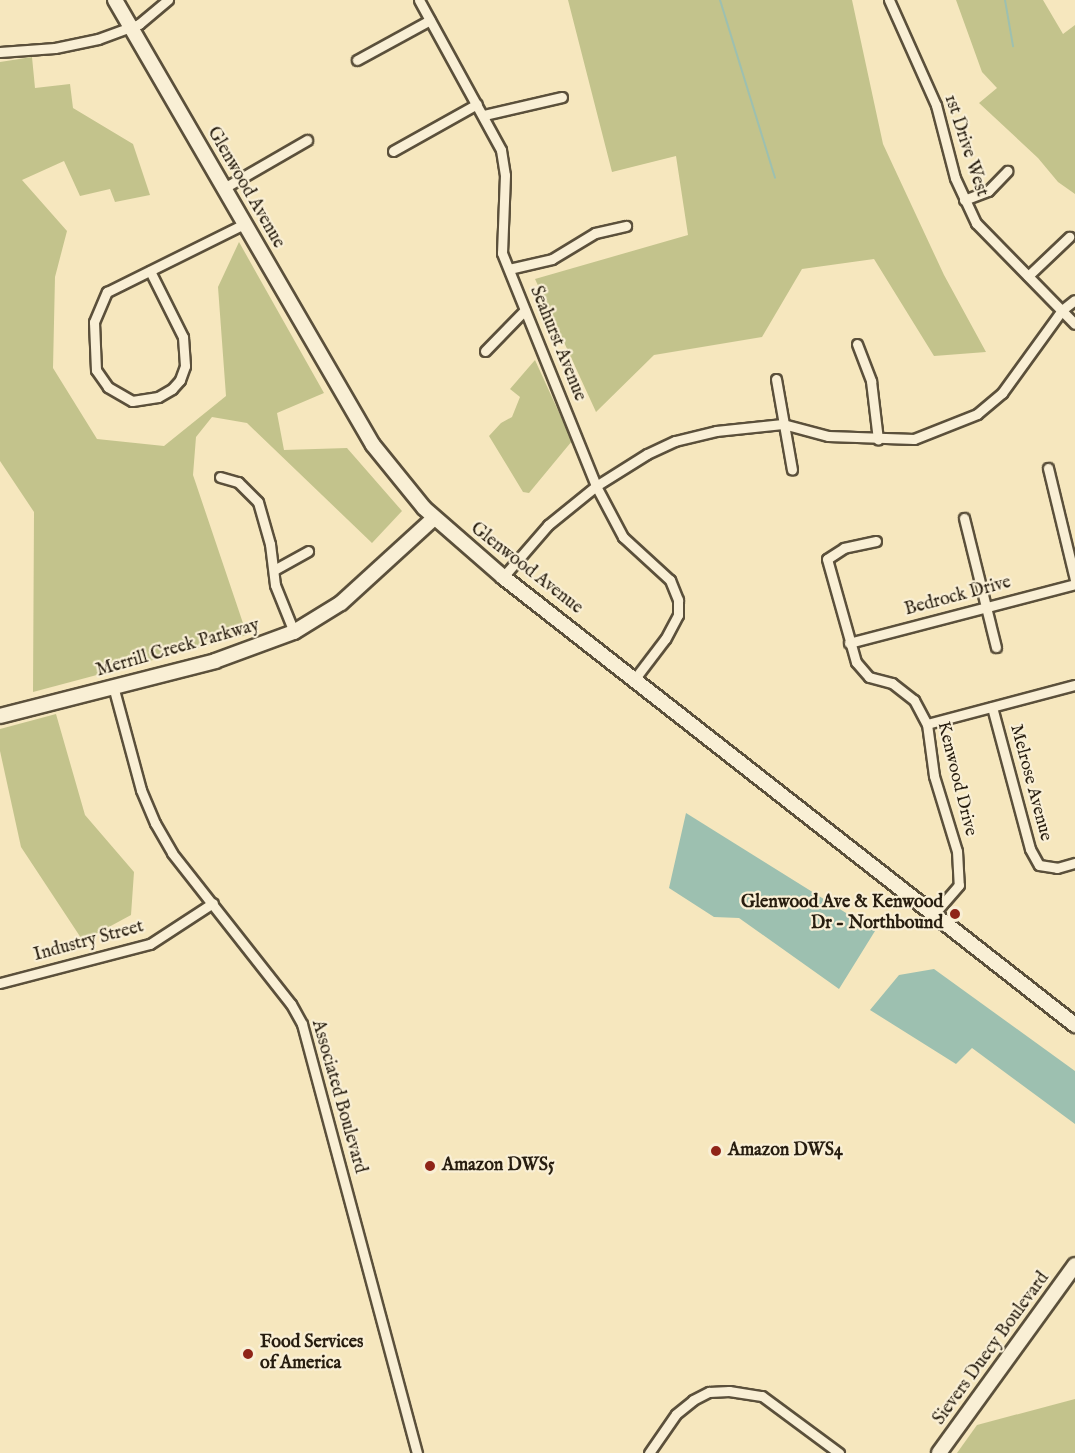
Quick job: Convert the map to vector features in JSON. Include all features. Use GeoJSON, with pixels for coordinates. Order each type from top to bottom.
{"type":"FeatureCollection","features":[{"type":"Feature","properties":{"kind":"street","name":"Glenwood Avenue"},"geometry":{"type":"LineString","coordinates":[[115,0],[373,445],[434,518],[503,577],[636,677],[1075,1025]]}},
{"type":"Feature","properties":{"kind":"street"},"geometry":{"type":"LineString","coordinates":[[0,52],[55,48],[98,39],[139,24],[168,0]]}},
{"type":"Feature","properties":{"kind":"street","name":"Seahurst Avenue"},"geometry":{"type":"LineString","coordinates":[[419,0],[484,115],[501,150],[505,175],[502,253],[596,486],[623,537],[670,580],[678,600],[678,615],[665,639],[636,677]]}},
{"type":"Feature","properties":{"kind":"street","name":"1st Drive West"},"geometry":{"type":"LineString","coordinates":[[889,0],[936,105],[963,200],[988,238],[1075,324]]}},
{"type":"Feature","properties":{"kind":"street"},"geometry":{"type":"LineString","coordinates":[[357,60],[430,20]]}},
{"type":"Feature","properties":{"kind":"street"},"geometry":{"type":"LineString","coordinates":[[484,115],[562,97]]}},
{"type":"Feature","properties":{"kind":"street"},"geometry":{"type":"LineString","coordinates":[[393,151],[477,104]]}},
{"type":"Feature","properties":{"kind":"street"},"geometry":{"type":"LineString","coordinates":[[224,188],[307,140]]}},
{"type":"Feature","properties":{"kind":"street"},"geometry":{"type":"LineString","coordinates":[[963,200],[988,191],[1007,171]]}},
{"type":"Feature","properties":{"kind":"street"},"geometry":{"type":"LineString","coordinates":[[150,271],[183,337],[185,351],[180,380],[158,397],[132,401],[108,387],[96,370],[94,322],[107,292],[244,224]]}},
{"type":"Feature","properties":{"kind":"street"},"geometry":{"type":"LineString","coordinates":[[509,269],[552,259],[595,233],[626,226]]}},
{"type":"Feature","properties":{"kind":"street"},"geometry":{"type":"LineString","coordinates":[[1028,276],[1069,237]]}},
{"type":"Feature","properties":{"kind":"street"},"geometry":{"type":"LineString","coordinates":[[503,577],[548,525],[596,486],[647,454],[675,441],[716,431],[783,424],[828,436],[878,440],[914,439],[977,414],[1002,393],[1062,310],[1075,300]]}},
{"type":"Feature","properties":{"kind":"street"},"geometry":{"type":"LineString","coordinates":[[485,351],[525,310]]}},
{"type":"Feature","properties":{"kind":"street"},"geometry":{"type":"LineString","coordinates":[[856,344],[871,381],[878,440]]}},
{"type":"Feature","properties":{"kind":"street"},"geometry":{"type":"LineString","coordinates":[[776,379],[792,470]]}},
{"type":"Feature","properties":{"kind":"street"},"geometry":{"type":"LineString","coordinates":[[1048,468],[1075,582]]}},
{"type":"Feature","properties":{"kind":"street"},"geometry":{"type":"LineString","coordinates":[[220,477],[238,482],[258,502],[274,570],[275,585],[294,632]]}},
{"type":"Feature","properties":{"kind":"street","name":"Merrill Creek Parkway"},"geometry":{"type":"LineString","coordinates":[[0,716],[215,661],[294,632],[341,603],[434,518]]}},
{"type":"Feature","properties":{"kind":"street"},"geometry":{"type":"LineString","coordinates":[[964,518],[988,606],[996,647]]}},
{"type":"Feature","properties":{"kind":"street","name":"Kenwood Drive"},"geometry":{"type":"LineString","coordinates":[[876,541],[844,548],[827,559],[856,662],[869,677],[892,684],[914,700],[927,724],[934,776],[957,851],[959,885],[934,914]]}},
{"type":"Feature","properties":{"kind":"street"},"geometry":{"type":"LineString","coordinates":[[274,570],[308,551]]}},
{"type":"Feature","properties":{"kind":"street","name":"Bedrock Drive"},"geometry":{"type":"LineString","coordinates":[[849,643],[1075,582]]}},
{"type":"Feature","properties":{"kind":"street"},"geometry":{"type":"LineString","coordinates":[[927,724],[1075,685]]}},
{"type":"Feature","properties":{"kind":"street","name":"Associated Boulevard"},"geometry":{"type":"LineString","coordinates":[[113,686],[141,790],[155,824],[172,853],[291,1004],[307,1037],[417,1453]]}},
{"type":"Feature","properties":{"kind":"street","name":"Melrose Avenue"},"geometry":{"type":"LineString","coordinates":[[992,707],[1030,849],[1039,866],[1057,868],[1075,863]]}},
{"type":"Feature","properties":{"kind":"street","name":"Industry Street"},"geometry":{"type":"LineString","coordinates":[[0,983],[150,944],[213,903]]}},
{"type":"Feature","properties":{"kind":"street","name":"Sievers Duecy Boulevard"},"geometry":{"type":"LineString","coordinates":[[939,1453],[1075,1265]]}},
{"type":"Feature","properties":{"kind":"street"},"geometry":{"type":"LineString","coordinates":[[649,1453],[676,1414],[693,1400],[709,1392],[746,1391],[786,1411],[839,1453]]}},
{"type":"Feature","properties":{"kind":"green space"},"geometry":{"type":"Polygon","coordinates":[[[568,0],[852,0],[883,144],[944,275],[986,352],[934,356],[874,259],[802,269],[762,337],[654,355],[596,412],[535,279],[688,235],[676,156],[612,172],[568,0]]]}},
{"type":"Feature","properties":{"kind":"green space"},"geometry":{"type":"Polygon","coordinates":[[[956,0],[1043,0],[1063,34],[1075,25],[1075,194],[1058,182],[1038,158],[979,103],[997,88],[982,72],[956,0]]]}},
{"type":"Feature","properties":{"kind":"green space"},"geometry":{"type":"Polygon","coordinates":[[[32,57],[35,88],[70,84],[73,108],[133,144],[150,195],[115,202],[110,189],[80,196],[64,161],[22,180],[67,231],[55,277],[53,368],[97,439],[164,446],[226,396],[218,287],[239,242],[324,393],[277,413],[284,450],[347,448],[402,511],[372,543],[247,423],[212,417],[196,437],[193,475],[247,635],[33,692],[34,512],[0,461],[0,62],[32,57]]]}},
{"type":"Feature","properties":{"kind":"green space"},"geometry":{"type":"Polygon","coordinates":[[[535,360],[572,441],[529,493],[523,492],[489,436],[501,423],[512,417],[520,397],[510,389],[535,360]]]}},
{"type":"Feature","properties":{"kind":"green space"},"geometry":{"type":"Polygon","coordinates":[[[56,714],[85,815],[134,872],[131,915],[83,941],[21,847],[0,751],[0,729],[56,714]]]}},
{"type":"Feature","properties":{"kind":"green space"},"geometry":{"type":"Polygon","coordinates":[[[1075,1399],[1075,1453],[957,1453],[977,1425],[1075,1399]]]}},
{"type":"Feature","properties":{"kind":"shaded area"},"geometry":{"type":"Polygon","coordinates":[[[686,813],[875,931],[839,989],[739,918],[714,917],[669,888],[686,813]]]}},
{"type":"Feature","properties":{"kind":"shaded area"},"geometry":{"type":"Polygon","coordinates":[[[934,969],[1075,1071],[1075,1124],[972,1048],[956,1064],[870,1010],[899,975],[934,969]]]}},
{"type":"Feature","properties":{"kind":"waterway"},"geometry":{"type":"LineString","coordinates":[[720,0],[775,178]]}},
{"type":"Feature","properties":{"kind":"waterway"},"geometry":{"type":"LineString","coordinates":[[1005,0],[1013,46]]}},
{"type":"Feature","properties":{"kind":"place","name":"Glenwood Ave & Kenwood Dr - Northbound"},"geometry":{"type":"Point","coordinates":[955,914]}},
{"type":"Feature","properties":{"kind":"place","name":"Amazon DWS4"},"geometry":{"type":"Point","coordinates":[716,1151]}},
{"type":"Feature","properties":{"kind":"place","name":"Amazon DWS5"},"geometry":{"type":"Point","coordinates":[430,1166]}},
{"type":"Feature","properties":{"kind":"place","name":"Food Services of America"},"geometry":{"type":"Point","coordinates":[248,1354]}}]}
